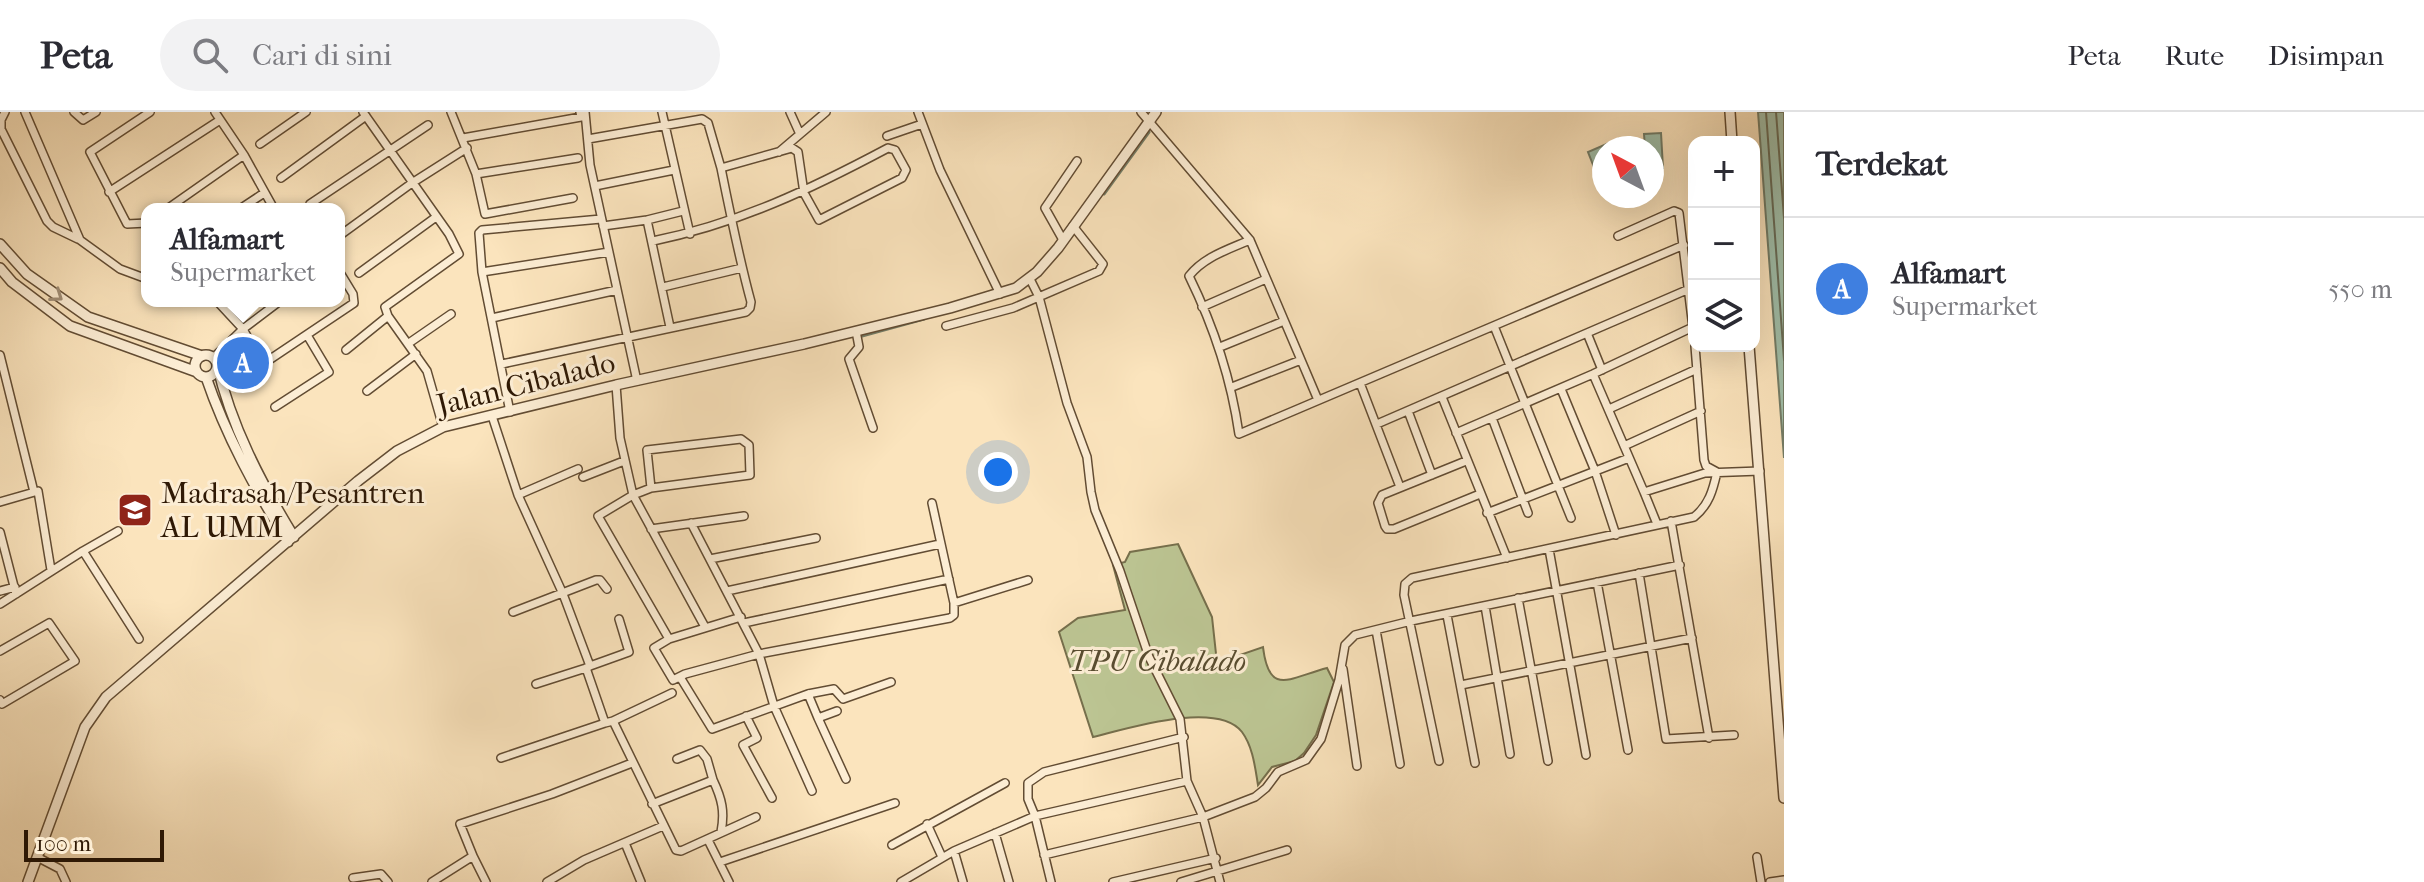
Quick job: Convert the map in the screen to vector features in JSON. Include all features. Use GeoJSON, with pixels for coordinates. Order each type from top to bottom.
{"type":"FeatureCollection","features":[{"type":"Feature","properties":{"kind":"street"},"geometry":{"type":"LineString","coordinates":[[5,112],[1,129],[47,221],[120,269],[141,277]]}},
{"type":"Feature","properties":{"kind":"street"},"geometry":{"type":"LineString","coordinates":[[25,112],[80,240]]}},
{"type":"Feature","properties":{"kind":"street"},"geometry":{"type":"LineString","coordinates":[[74,112],[83,120],[96,112]]}},
{"type":"Feature","properties":{"kind":"street"},"geometry":{"type":"LineString","coordinates":[[141,223],[127,224],[90,152],[150,112]]}},
{"type":"Feature","properties":{"kind":"street"},"geometry":{"type":"LineString","coordinates":[[215,112],[244,155],[270,203]]}},
{"type":"Feature","properties":{"kind":"street"},"geometry":{"type":"LineString","coordinates":[[260,144],[306,112]]}},
{"type":"Feature","properties":{"kind":"street"},"geometry":{"type":"LineString","coordinates":[[451,112],[476,174],[485,214],[573,198]]}},
{"type":"Feature","properties":{"kind":"street"},"geometry":{"type":"LineString","coordinates":[[463,138],[581,117],[582,112]]}},
{"type":"Feature","properties":{"kind":"street"},"geometry":{"type":"LineString","coordinates":[[582,112],[602,222],[637,381]]}},
{"type":"Feature","properties":{"kind":"street"},"geometry":{"type":"LineString","coordinates":[[662,112],[690,234]]}},
{"type":"Feature","properties":{"kind":"street"},"geometry":{"type":"LineString","coordinates":[[790,112],[799,132]]}},
{"type":"Feature","properties":{"kind":"street"},"geometry":{"type":"LineString","coordinates":[[778,152],[826,112]]}},
{"type":"Feature","properties":{"kind":"street"},"geometry":{"type":"LineString","coordinates":[[918,112],[940,170],[1000,294]]}},
{"type":"Feature","properties":{"kind":"street"},"geometry":{"type":"LineString","coordinates":[[1141,112],[1250,240],[1318,400]]}},
{"type":"Feature","properties":{"kind":"street","name":"Jalan Cibalado"},"geometry":{"type":"LineString","coordinates":[[28,882],[85,727],[106,697],[379,464],[411,442],[443,427],[492,418],[616,385],[858,336],[1016,288],[1034,288],[1063,240],[1078,231],[1156,112]]}},
{"type":"Feature","properties":{"kind":"street"},"geometry":{"type":"LineString","coordinates":[[1730,112],[1732,136]]}},
{"type":"Feature","properties":{"kind":"street"},"geometry":{"type":"LineString","coordinates":[[281,178],[365,114],[436,217],[459,254],[385,307],[388,316],[427,371],[443,427]]}},
{"type":"Feature","properties":{"kind":"street"},"geometry":{"type":"LineString","coordinates":[[502,364],[626,335],[746,312],[750,308],[721,168],[706,121],[702,119],[588,139]]}},
{"type":"Feature","properties":{"kind":"street"},"geometry":{"type":"LineString","coordinates":[[109,192],[220,120]]}},
{"type":"Feature","properties":{"kind":"street"},"geometry":{"type":"LineString","coordinates":[[887,136],[922,124]]}},
{"type":"Feature","properties":{"kind":"street"},"geometry":{"type":"LineString","coordinates":[[311,203],[428,125]]}},
{"type":"Feature","properties":{"kind":"street"},"geometry":{"type":"LineString","coordinates":[[345,232],[467,148]]}},
{"type":"Feature","properties":{"kind":"street"},"geometry":{"type":"LineString","coordinates":[[653,241],[732,221],[804,193],[888,148],[895,150],[906,170],[902,178],[822,220],[816,217],[804,193],[798,152],[792,148],[721,168]]}},
{"type":"Feature","properties":{"kind":"street"},"geometry":{"type":"LineString","coordinates":[[176,203],[244,155]]}},
{"type":"Feature","properties":{"kind":"street"},"geometry":{"type":"LineString","coordinates":[[476,174],[578,158]]}},
{"type":"Feature","properties":{"kind":"street"},"geometry":{"type":"LineString","coordinates":[[1063,240],[1045,208],[1077,161]]}},
{"type":"Feature","properties":{"kind":"street"},"geometry":{"type":"LineString","coordinates":[[595,186],[674,170]]}},
{"type":"Feature","properties":{"kind":"street"},"geometry":{"type":"LineString","coordinates":[[249,203],[264,193]]}},
{"type":"Feature","properties":{"kind":"street"},"geometry":{"type":"LineString","coordinates":[[510,412],[482,272],[478,236],[482,230],[647,220],[683,211]]}},
{"type":"Feature","properties":{"kind":"street"},"geometry":{"type":"LineString","coordinates":[[1618,236],[1677,211],[1681,217],[1688,262]]}},
{"type":"Feature","properties":{"kind":"street"},"geometry":{"type":"LineString","coordinates":[[359,273],[436,217]]}},
{"type":"Feature","properties":{"kind":"street"},"geometry":{"type":"LineString","coordinates":[[647,220],[670,327]]}},
{"type":"Feature","properties":{"kind":"street"},"geometry":{"type":"LineString","coordinates":[[946,326],[1013,308],[1034,288],[1103,267],[1078,231]]}},
{"type":"Feature","properties":{"kind":"street"},"geometry":{"type":"LineString","coordinates":[[1250,240],[1213,255],[1189,276],[1220,347],[1232,387],[1239,434],[1684,245]]}},
{"type":"Feature","properties":{"kind":"street"},"geometry":{"type":"LineString","coordinates":[[0,244],[27,274],[88,317],[211,359]]}},
{"type":"Feature","properties":{"kind":"street"},"geometry":{"type":"LineString","coordinates":[[482,272],[609,252]]}},
{"type":"Feature","properties":{"kind":"street"},"geometry":{"type":"LineString","coordinates":[[0,268],[12,282],[70,326],[201,374],[216,372],[211,359]]}},
{"type":"Feature","properties":{"kind":"street"},"geometry":{"type":"LineString","coordinates":[[663,287],[742,268]]}},
{"type":"Feature","properties":{"kind":"street"},"geometry":{"type":"LineString","coordinates":[[1202,307],[1266,279]]}},
{"type":"Feature","properties":{"kind":"street"},"geometry":{"type":"LineString","coordinates":[[223,307],[243,329],[260,360],[266,362],[355,301],[345,282]]}},
{"type":"Feature","properties":{"kind":"street"},"geometry":{"type":"LineString","coordinates":[[1034,288],[1059,380],[1087,457],[1095,510],[1120,571],[1149,657],[1180,719],[1187,781],[1203,817],[1220,882]]}},
{"type":"Feature","properties":{"kind":"street"},"geometry":{"type":"LineString","coordinates":[[1377,424],[1688,289]]}},
{"type":"Feature","properties":{"kind":"street"},"geometry":{"type":"LineString","coordinates":[[492,318],[617,290]]}},
{"type":"Feature","properties":{"kind":"street"},"geometry":{"type":"LineString","coordinates":[[272,307],[211,359],[195,364],[251,482],[291,540]]}},
{"type":"Feature","properties":{"kind":"street"},"geometry":{"type":"LineString","coordinates":[[409,343],[451,314]]}},
{"type":"Feature","properties":{"kind":"street"},"geometry":{"type":"LineString","coordinates":[[346,350],[388,316]]}},
{"type":"Feature","properties":{"kind":"street"},"geometry":{"type":"LineString","coordinates":[[1220,347],[1284,321]]}},
{"type":"Feature","properties":{"kind":"street"},"geometry":{"type":"LineString","coordinates":[[1494,326],[1571,518]]}},
{"type":"Feature","properties":{"kind":"street"},"geometry":{"type":"LineString","coordinates":[[1456,433],[1561,389],[1688,329]]}},
{"type":"Feature","properties":{"kind":"street"},"geometry":{"type":"LineString","coordinates":[[1587,333],[1602,370]]}},
{"type":"Feature","properties":{"kind":"street"},"geometry":{"type":"LineString","coordinates":[[275,407],[329,372],[307,335]]}},
{"type":"Feature","properties":{"kind":"street"},"geometry":{"type":"LineString","coordinates":[[858,336],[857,350],[849,359],[873,428]]}},
{"type":"Feature","properties":{"kind":"street"},"geometry":{"type":"LineString","coordinates":[[1696,352],[1704,460],[1706,466],[1717,472]]}},
{"type":"Feature","properties":{"kind":"street"},"geometry":{"type":"LineString","coordinates":[[1750,352],[1784,798]]}},
{"type":"Feature","properties":{"kind":"street"},"geometry":{"type":"LineString","coordinates":[[367,391],[416,354]]}},
{"type":"Feature","properties":{"kind":"street"},"geometry":{"type":"LineString","coordinates":[[0,355],[34,492]]}},
{"type":"Feature","properties":{"kind":"street"},"geometry":{"type":"LineString","coordinates":[[211,359],[225,400],[259,477],[291,540]]}},
{"type":"Feature","properties":{"kind":"street"},"geometry":{"type":"LineString","coordinates":[[1232,387],[1301,360]]}},
{"type":"Feature","properties":{"kind":"street"},"geometry":{"type":"LineString","coordinates":[[1609,409],[1697,369]]}},
{"type":"Feature","properties":{"kind":"street"},"geometry":{"type":"LineString","coordinates":[[1593,374],[1657,524]]}},
{"type":"Feature","properties":{"kind":"street"},"geometry":{"type":"LineString","coordinates":[[1360,383],[1400,487]]}},
{"type":"Feature","properties":{"kind":"street"},"geometry":{"type":"LineString","coordinates":[[616,385],[624,461],[633,495],[705,627]]}},
{"type":"Feature","properties":{"kind":"street"},"geometry":{"type":"LineString","coordinates":[[1561,389],[1595,471],[1616,535]]}},
{"type":"Feature","properties":{"kind":"street"},"geometry":{"type":"LineString","coordinates":[[0,399],[10,396]]}},
{"type":"Feature","properties":{"kind":"street"},"geometry":{"type":"LineString","coordinates":[[1442,397],[1507,558]]}},
{"type":"Feature","properties":{"kind":"street"},"geometry":{"type":"LineString","coordinates":[[1408,411],[1432,475]]}},
{"type":"Feature","properties":{"kind":"street"},"geometry":{"type":"LineString","coordinates":[[1624,446],[1701,411]]}},
{"type":"Feature","properties":{"kind":"street"},"geometry":{"type":"LineString","coordinates":[[492,418],[518,495],[563,594],[609,722],[679,851],[756,817]]}},
{"type":"Feature","properties":{"kind":"street"},"geometry":{"type":"LineString","coordinates":[[1492,418],[1528,513]]}},
{"type":"Feature","properties":{"kind":"street"},"geometry":{"type":"LineString","coordinates":[[651,488],[647,450],[741,439],[749,445],[750,475],[651,488],[598,516],[669,639]]}},
{"type":"Feature","properties":{"kind":"street"},"geometry":{"type":"LineString","coordinates":[[1487,513],[1629,458]]}},
{"type":"Feature","properties":{"kind":"street"},"geometry":{"type":"LineString","coordinates":[[583,477],[624,461]]}},
{"type":"Feature","properties":{"kind":"street"},"geometry":{"type":"LineString","coordinates":[[1466,461],[1400,487],[1378,500],[1385,526],[1390,530],[1480,494]]}},
{"type":"Feature","properties":{"kind":"street"},"geometry":{"type":"LineString","coordinates":[[518,495],[578,469]]}},
{"type":"Feature","properties":{"kind":"street"},"geometry":{"type":"LineString","coordinates":[[1644,492],[1695,475],[1760,471]]}},
{"type":"Feature","properties":{"kind":"street"},"geometry":{"type":"LineString","coordinates":[[1439,761],[1405,584],[1412,578],[1694,517],[1710,498],[1717,472]]}},
{"type":"Feature","properties":{"kind":"street"},"geometry":{"type":"LineString","coordinates":[[0,502],[38,491],[51,570]]}},
{"type":"Feature","properties":{"kind":"street"},"geometry":{"type":"LineString","coordinates":[[932,503],[940,544],[949,579],[954,603],[954,615],[950,618],[759,654],[673,680],[654,648],[669,639],[705,627],[949,579]]}},
{"type":"Feature","properties":{"kind":"street"},"geometry":{"type":"LineString","coordinates":[[651,529],[744,516]]}},
{"type":"Feature","properties":{"kind":"street"},"geometry":{"type":"LineString","coordinates":[[1671,521],[1709,738]]}},
{"type":"Feature","properties":{"kind":"street"},"geometry":{"type":"LineString","coordinates":[[691,523],[759,654],[774,706],[812,791]]}},
{"type":"Feature","properties":{"kind":"street"},"geometry":{"type":"LineString","coordinates":[[0,604],[16,591],[118,531]]}},
{"type":"Feature","properties":{"kind":"street"},"geometry":{"type":"LineString","coordinates":[[0,532],[1,545],[16,591]]}},
{"type":"Feature","properties":{"kind":"street"},"geometry":{"type":"LineString","coordinates":[[710,559],[816,538]]}},
{"type":"Feature","properties":{"kind":"street"},"geometry":{"type":"LineString","coordinates":[[727,591],[940,544]]}},
{"type":"Feature","properties":{"kind":"street"},"geometry":{"type":"LineString","coordinates":[[1549,549],[1586,755]]}},
{"type":"Feature","properties":{"kind":"street"},"geometry":{"type":"LineString","coordinates":[[83,551],[139,639]]}},
{"type":"Feature","properties":{"kind":"street"},"geometry":{"type":"LineString","coordinates":[[1357,766],[1342,663],[1342,653],[1349,639],[1411,621],[1680,565]]}},
{"type":"Feature","properties":{"kind":"street"},"geometry":{"type":"LineString","coordinates":[[1639,573],[1666,739],[1734,735]]}},
{"type":"Feature","properties":{"kind":"street"},"geometry":{"type":"LineString","coordinates":[[513,612],[596,580],[600,580],[607,589]]}},
{"type":"Feature","properties":{"kind":"street"},"geometry":{"type":"LineString","coordinates":[[954,603],[1028,580]]}},
{"type":"Feature","properties":{"kind":"street"},"geometry":{"type":"LineString","coordinates":[[1597,582],[1628,750]]}},
{"type":"Feature","properties":{"kind":"street"},"geometry":{"type":"LineString","coordinates":[[0,591],[16,591]]}},
{"type":"Feature","properties":{"kind":"street"},"geometry":{"type":"LineString","coordinates":[[1518,598],[1548,761]]}},
{"type":"Feature","properties":{"kind":"street"},"geometry":{"type":"LineString","coordinates":[[1485,606],[1510,754]]}},
{"type":"Feature","properties":{"kind":"street"},"geometry":{"type":"LineString","coordinates":[[1447,615],[1475,763]]}},
{"type":"Feature","properties":{"kind":"street"},"geometry":{"type":"LineString","coordinates":[[536,684],[629,652],[619,619]]}},
{"type":"Feature","properties":{"kind":"street"},"geometry":{"type":"LineString","coordinates":[[0,651],[49,623],[75,661],[2,704],[0,700]]}},
{"type":"Feature","properties":{"kind":"street"},"geometry":{"type":"LineString","coordinates":[[1376,630],[1400,764]]}},
{"type":"Feature","properties":{"kind":"street"},"geometry":{"type":"LineString","coordinates":[[1461,685],[1692,638]]}},
{"type":"Feature","properties":{"kind":"street"},"geometry":{"type":"LineString","coordinates":[[1044,855],[1203,817],[1255,797],[1278,772],[1306,760],[1321,739],[1342,663]]}},
{"type":"Feature","properties":{"kind":"street"},"geometry":{"type":"LineString","coordinates":[[680,677],[712,729],[808,694],[834,689],[843,699],[891,682]]}},
{"type":"Feature","properties":{"kind":"street"},"geometry":{"type":"LineString","coordinates":[[501,758],[609,722],[672,693]]}},
{"type":"Feature","properties":{"kind":"street"},"geometry":{"type":"LineString","coordinates":[[808,694],[846,779]]}},
{"type":"Feature","properties":{"kind":"street"},"geometry":{"type":"LineString","coordinates":[[818,718],[837,711]]}},
{"type":"Feature","properties":{"kind":"street"},"geometry":{"type":"LineString","coordinates":[[746,716],[757,738],[743,745],[772,798]]}},
{"type":"Feature","properties":{"kind":"street"},"geometry":{"type":"LineString","coordinates":[[1051,882],[1026,788],[1031,779],[1044,772],[1184,737]]}},
{"type":"Feature","properties":{"kind":"street"},"geometry":{"type":"LineString","coordinates":[[677,759],[700,750],[707,759],[721,796],[724,815],[721,832]]}},
{"type":"Feature","properties":{"kind":"street"},"geometry":{"type":"LineString","coordinates":[[486,882],[460,824],[552,794],[632,763]]}},
{"type":"Feature","properties":{"kind":"street"},"geometry":{"type":"LineString","coordinates":[[652,804],[713,780]]}},
{"type":"Feature","properties":{"kind":"street"},"geometry":{"type":"LineString","coordinates":[[901,882],[954,851],[1035,816],[1187,781]]}},
{"type":"Feature","properties":{"kind":"street"},"geometry":{"type":"LineString","coordinates":[[892,845],[1005,783]]}},
{"type":"Feature","properties":{"kind":"street"},"geometry":{"type":"LineString","coordinates":[[720,862],[895,803]]}},
{"type":"Feature","properties":{"kind":"street"},"geometry":{"type":"LineString","coordinates":[[927,824],[942,857]]}},
{"type":"Feature","properties":{"kind":"street"},"geometry":{"type":"LineString","coordinates":[[547,882],[584,860],[663,826]]}},
{"type":"Feature","properties":{"kind":"street"},"geometry":{"type":"LineString","coordinates":[[995,833],[1009,882]]}},
{"type":"Feature","properties":{"kind":"street"},"geometry":{"type":"LineString","coordinates":[[708,840],[729,882]]}},
{"type":"Feature","properties":{"kind":"street"},"geometry":{"type":"LineString","coordinates":[[625,843],[641,882]]}},
{"type":"Feature","properties":{"kind":"street"},"geometry":{"type":"LineString","coordinates":[[1181,882],[1287,850]]}},
{"type":"Feature","properties":{"kind":"street"},"geometry":{"type":"LineString","coordinates":[[954,851],[963,882]]}},
{"type":"Feature","properties":{"kind":"street"},"geometry":{"type":"LineString","coordinates":[[432,882],[473,856]]}},
{"type":"Feature","properties":{"kind":"street"},"geometry":{"type":"LineString","coordinates":[[37,857],[53,863],[62,871],[66,882]]}},
{"type":"Feature","properties":{"kind":"street"},"geometry":{"type":"LineString","coordinates":[[1757,857],[1761,882]]}},
{"type":"Feature","properties":{"kind":"street"},"geometry":{"type":"LineString","coordinates":[[1113,882],[1216,858]]}},
{"type":"Feature","properties":{"kind":"street"},"geometry":{"type":"LineString","coordinates":[[353,878],[381,874],[388,882]]}},
{"type":"Feature","properties":{"kind":"street"},"geometry":{"type":"LineString","coordinates":[[1774,882],[1784,880]]}},
{"type":"Feature","properties":{"kind":"green space","name":"TPU Cibalado"},"geometry":{"type":"Polygon","coordinates":[[[1178,544],[1212,617],[1217,663],[1263,647],[1270,673],[1276,678],[1292,679],[1327,668],[1334,682],[1316,735],[1304,753],[1295,761],[1272,767],[1258,785],[1253,757],[1242,732],[1230,723],[1213,718],[1193,717],[1148,723],[1093,737],[1059,632],[1078,618],[1125,610],[1113,565],[1125,562],[1130,552],[1178,544]]]}},
{"type":"Feature","properties":{"kind":"water"},"geometry":{"type":"Polygon","coordinates":[[[1758,112],[1784,112],[1784,458],[1760,136],[1758,112]]]}},
{"type":"Feature","properties":{"kind":"water"},"geometry":{"type":"Polygon","coordinates":[[[1661,133],[1661,136],[1644,136],[1661,133]]]}},
{"type":"Feature","properties":{"kind":"waterway"},"geometry":{"type":"LineString","coordinates":[[1104,194],[1149,132]]}},
{"type":"Feature","properties":{"kind":"waterway"},"geometry":{"type":"LineString","coordinates":[[862,336],[924,319]]}},
{"type":"Feature","properties":{"kind":"place","name":"Alfamart"},"geometry":{"type":"Point","coordinates":[243,363]}},
{"type":"Feature","properties":{"kind":"place","name":"Madrasah/Pesantren AL UMM"},"geometry":{"type":"Point","coordinates":[135,510]}}]}
